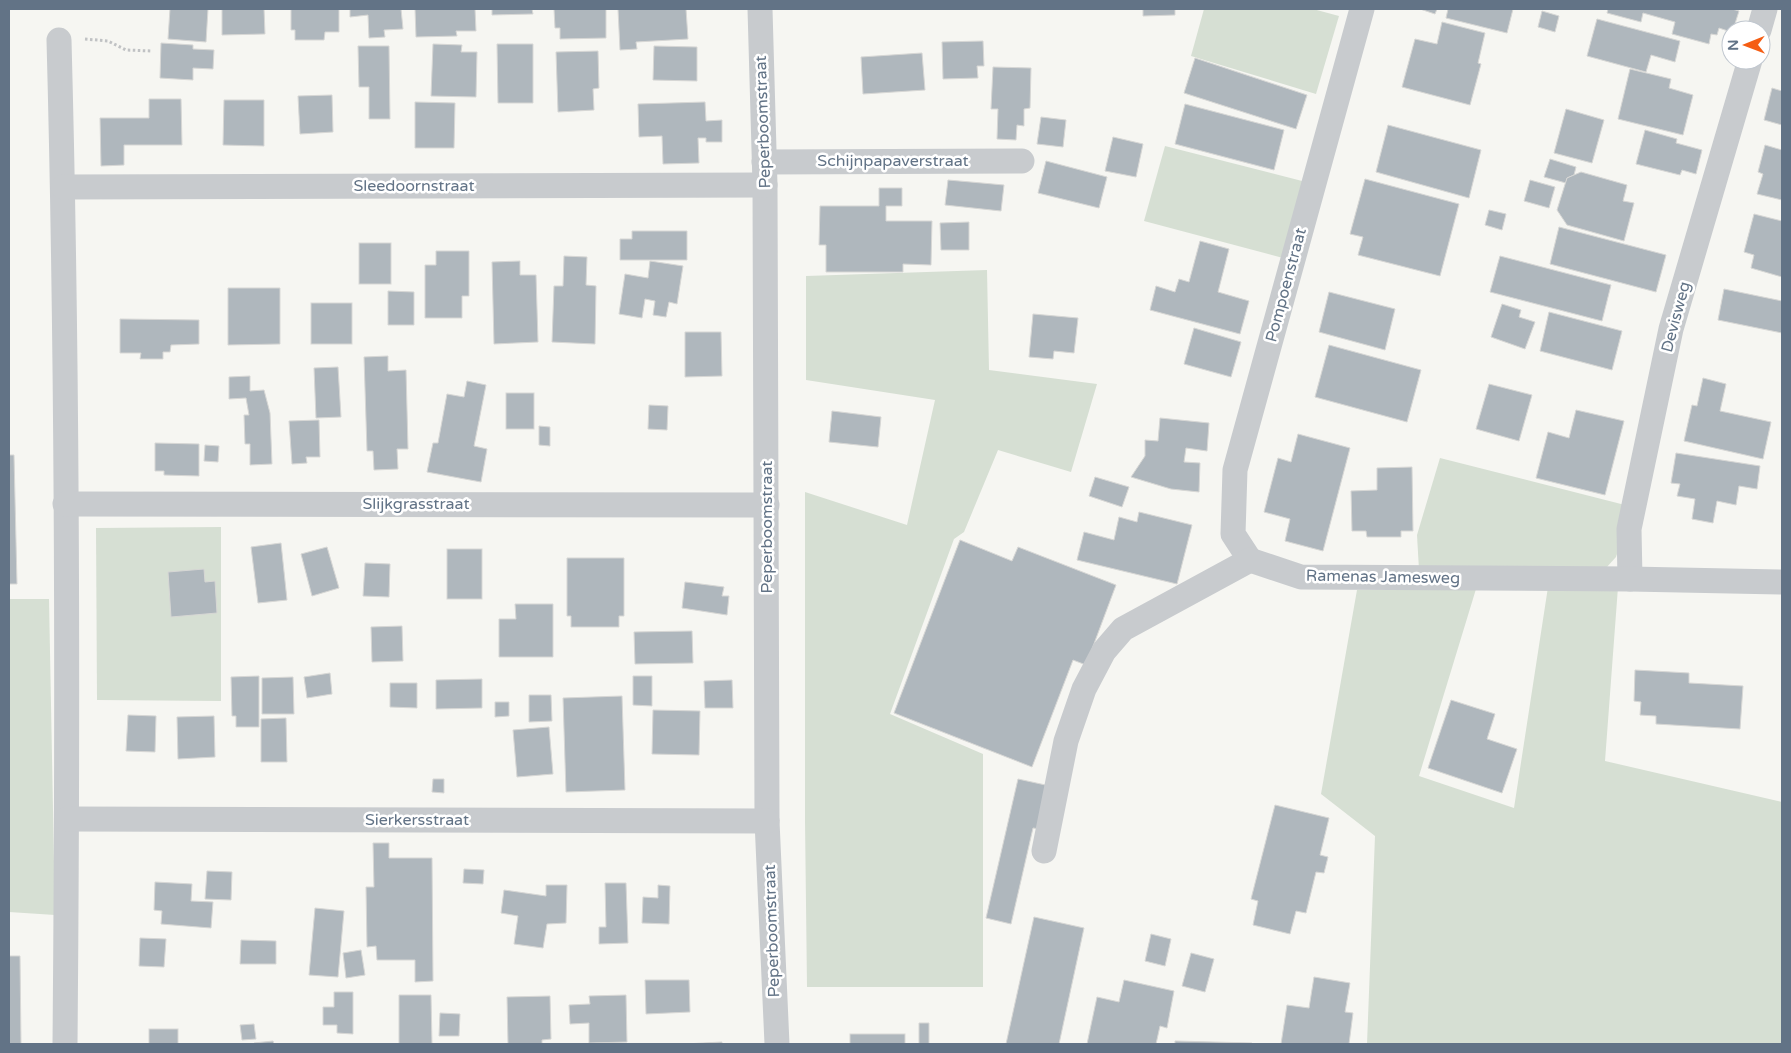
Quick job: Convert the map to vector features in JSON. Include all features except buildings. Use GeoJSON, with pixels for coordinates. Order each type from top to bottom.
{"type":"FeatureCollection","features":[{"type":"Feature","properties":{"kind":"street","name":"Peperboomstraat"},"geometry":{"type":"LineString","coordinates":[[760,9],[768,505],[767,821],[777,1044]]}},
{"type":"Feature","properties":{"kind":"street","name":"Pompoenstraat"},"geometry":{"type":"LineString","coordinates":[[1250,560],[1233,534],[1235,470],[1362,9]]}},
{"type":"Feature","properties":{"kind":"street"},"geometry":{"type":"LineString","coordinates":[[59,40],[63,187],[66,504],[67,819],[65,1044]]}},
{"type":"Feature","properties":{"kind":"street","name":"Devisweg"},"geometry":{"type":"LineString","coordinates":[[1630,579],[1629,529],[1671,329],[1747,70]]}},
{"type":"Feature","properties":{"kind":"street","name":"Schijnpapaverstraat"},"geometry":{"type":"LineString","coordinates":[[764,174],[1022,161]]}},
{"type":"Feature","properties":{"kind":"street","name":"Sleedoornstraat"},"geometry":{"type":"LineString","coordinates":[[63,187],[764,174]]}},
{"type":"Feature","properties":{"kind":"street","name":"Slijkgrasstraat"},"geometry":{"type":"LineString","coordinates":[[66,504],[768,505]]}},
{"type":"Feature","properties":{"kind":"street","name":"Ramenas Jamesweg"},"geometry":{"type":"LineString","coordinates":[[1250,560],[1301,577],[1782,582]]}},
{"type":"Feature","properties":{"kind":"street"},"geometry":{"type":"LineString","coordinates":[[1044,851],[1066,741],[1084,689],[1104,652],[1123,629],[1250,560]]}},
{"type":"Feature","properties":{"kind":"street","name":"Sierkersstraat"},"geometry":{"type":"LineString","coordinates":[[67,819],[767,821]]}},
{"type":"Feature","properties":{"kind":"path"},"geometry":{"type":"LineString","coordinates":[[59,40],[93,38],[108,41],[126,50],[152,52]]}},
{"type":"Feature","properties":{"kind":"shaded area"},"geometry":{"type":"Polygon","coordinates":[[[1204,9],[1313,9],[1339,16],[1316,94],[1191,56],[1204,9]]]}},
{"type":"Feature","properties":{"kind":"shaded area"},"geometry":{"type":"Polygon","coordinates":[[[1165,146],[1306,182],[1283,258],[1144,221],[1165,146]]]}},
{"type":"Feature","properties":{"kind":"shaded area"},"geometry":{"type":"Polygon","coordinates":[[[987,270],[989,370],[1097,384],[1071,472],[998,450],[964,532],[954,539],[890,714],[983,754],[983,987],[807,987],[805,492],[907,525],[935,400],[806,380],[806,276],[987,270]]]}},
{"type":"Feature","properties":{"kind":"shaded area"},"geometry":{"type":"Polygon","coordinates":[[[1440,458],[1625,505],[1620,545],[1616,557],[1606,568],[1419,570],[1417,535],[1440,458]]]}},
{"type":"Feature","properties":{"kind":"shaded area"},"geometry":{"type":"Polygon","coordinates":[[[221,527],[221,701],[97,700],[96,528],[221,527]]]}},
{"type":"Feature","properties":{"kind":"shaded area"},"geometry":{"type":"Polygon","coordinates":[[[1548,587],[1618,587],[1605,761],[1782,802],[1782,1044],[1367,1044],[1375,836],[1321,794],[1357,590],[1476,589],[1419,776],[1514,808],[1548,587]]]}},
{"type":"Feature","properties":{"kind":"shaded area"},"geometry":{"type":"Polygon","coordinates":[[[9,599],[49,599],[55,915],[9,912],[9,599]]]}}]}
